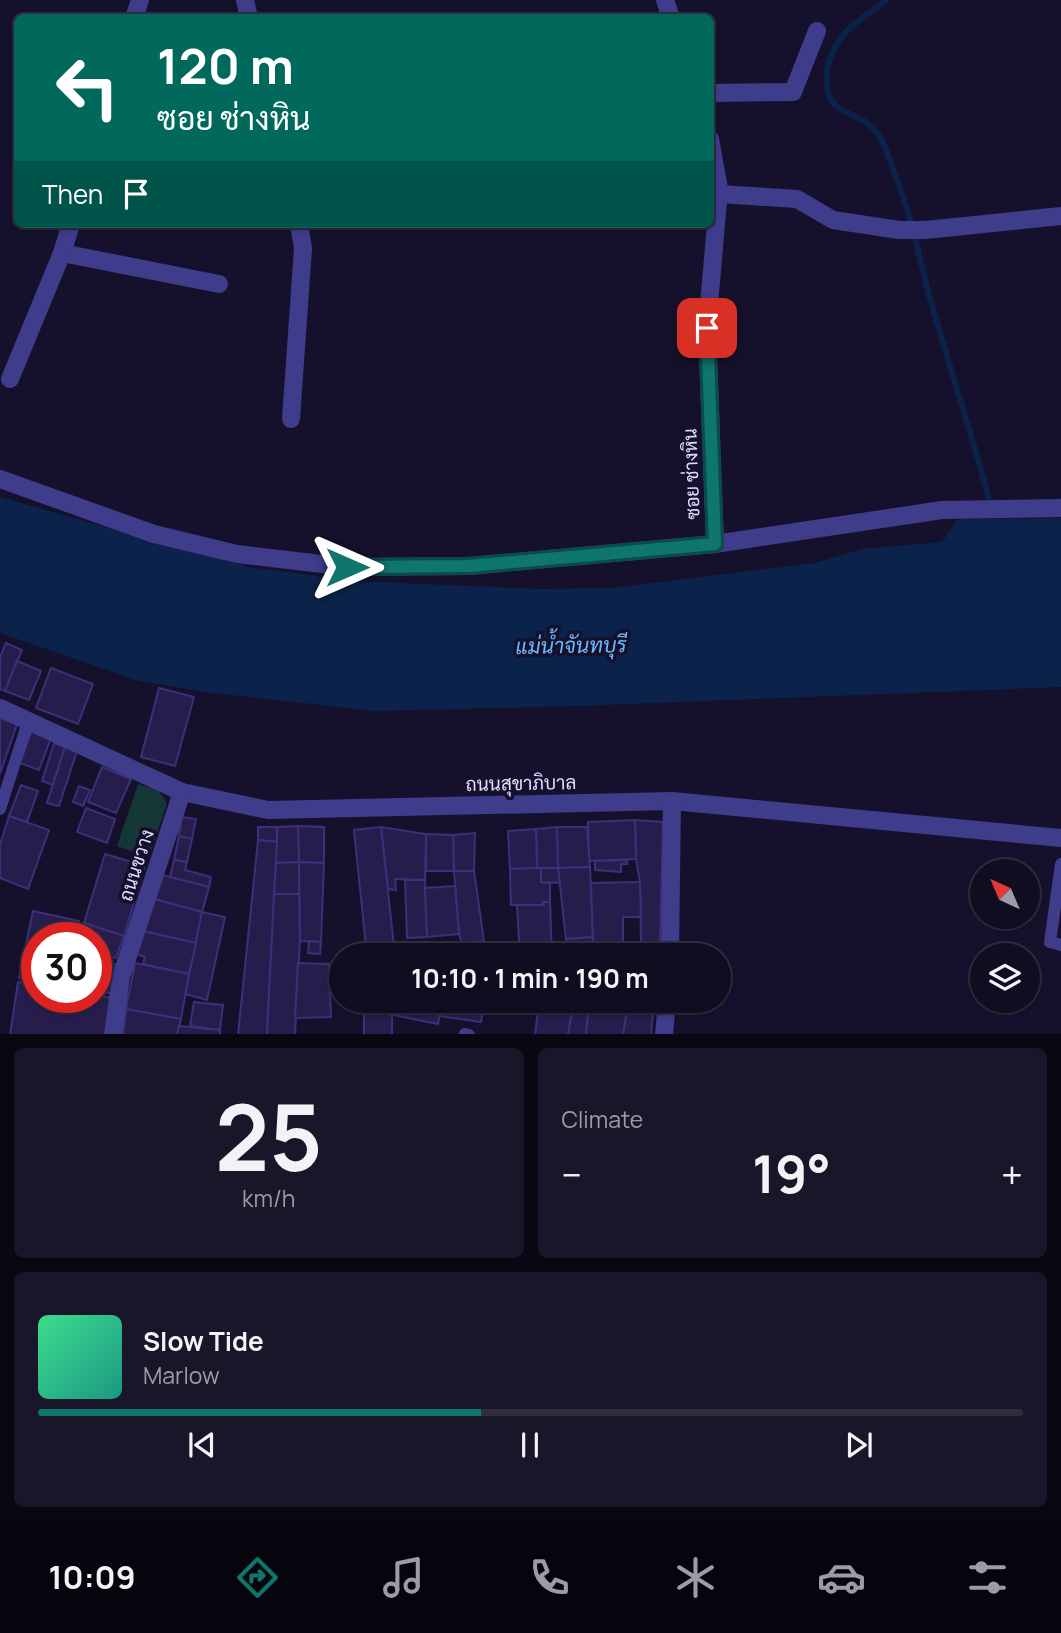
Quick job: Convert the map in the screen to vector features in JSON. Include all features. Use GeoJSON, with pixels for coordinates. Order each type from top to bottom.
{"type":"FeatureCollection","features":[{"type":"Feature","properties":{"kind":"street"},"geometry":{"type":"LineString","coordinates":[[714,93],[793,92],[817,31]]}},
{"type":"Feature","properties":{"kind":"street","name":"ซอย ช่างหิน"},"geometry":{"type":"LineString","coordinates":[[714,163],[719,194],[707,328],[715,544],[942,510],[1061,508]]}},
{"type":"Feature","properties":{"kind":"street"},"geometry":{"type":"LineString","coordinates":[[719,194],[797,199],[833,220],[899,230],[925,230],[1061,216]]}},
{"type":"Feature","properties":{"kind":"street"},"geometry":{"type":"LineString","coordinates":[[10,379],[70,228]]}},
{"type":"Feature","properties":{"kind":"street"},"geometry":{"type":"LineString","coordinates":[[291,419],[303,248],[300,228]]}},
{"type":"Feature","properties":{"kind":"street"},"geometry":{"type":"LineString","coordinates":[[62,253],[219,284]]}},
{"type":"Feature","properties":{"kind":"street"},"geometry":{"type":"LineString","coordinates":[[0,479],[154,534],[237,554],[347,567],[469,566],[715,544]]}},
{"type":"Feature","properties":{"kind":"street","name":"ถนนสุขาภิบาล"},"geometry":{"type":"LineString","coordinates":[[0,708],[182,792],[268,810],[672,801],[1061,838]]}},
{"type":"Feature","properties":{"kind":"street","name":"ถนนขวาง"},"geometry":{"type":"LineString","coordinates":[[113,1034],[121,977],[182,792]]}},
{"type":"Feature","properties":{"kind":"street"},"geometry":{"type":"LineString","coordinates":[[670,943],[672,801]]}},
{"type":"Feature","properties":{"kind":"street"},"geometry":{"type":"LineString","coordinates":[[664,1034],[666,1013]]}},
{"type":"Feature","properties":{"kind":"lane"},"geometry":{"type":"LineString","coordinates":[[0,809],[28,722]]}},
{"type":"Feature","properties":{"kind":"lane"},"geometry":{"type":"LineString","coordinates":[[1061,864],[1050,942],[1061,945]]}},
{"type":"Feature","properties":{"kind":"green space"},"geometry":{"type":"Polygon","coordinates":[[[138,784],[158,790],[167,803],[149,857],[117,846],[138,784]]]}},
{"type":"Feature","properties":{"kind":"water","name":"แม่น้ำจันทบุรี"},"geometry":{"type":"Polygon","coordinates":[[[0,497],[248,567],[354,581],[540,589],[613,588],[815,563],[862,549],[942,542],[958,519],[1061,518],[1061,687],[375,711],[205,692],[139,681],[0,633],[0,497]]]}},
{"type":"Feature","properties":{"kind":"building"},"geometry":{"type":"Polygon","coordinates":[[[6,643],[22,650],[5,691],[0,689],[0,657],[6,643]]]}},
{"type":"Feature","properties":{"kind":"building"},"geometry":{"type":"Polygon","coordinates":[[[17,661],[41,671],[29,700],[5,691],[17,661]]]}},
{"type":"Feature","properties":{"kind":"building"},"geometry":{"type":"Polygon","coordinates":[[[51,668],[93,684],[78,724],[36,708],[51,668]]]}},
{"type":"Feature","properties":{"kind":"building"},"geometry":{"type":"Polygon","coordinates":[[[159,688],[194,697],[175,766],[141,757],[159,688]]]}},
{"type":"Feature","properties":{"kind":"building"},"geometry":{"type":"Polygon","coordinates":[[[0,718],[17,724],[0,774],[0,718]]]}},
{"type":"Feature","properties":{"kind":"building"},"geometry":{"type":"Polygon","coordinates":[[[32,730],[51,738],[39,770],[20,763],[32,730]]]}},
{"type":"Feature","properties":{"kind":"building"},"geometry":{"type":"Polygon","coordinates":[[[54,743],[65,747],[53,785],[42,781],[54,743]]]}},
{"type":"Feature","properties":{"kind":"building"},"geometry":{"type":"Polygon","coordinates":[[[65,747],[77,751],[59,806],[47,803],[65,747]]]}},
{"type":"Feature","properties":{"kind":"building"},"geometry":{"type":"Polygon","coordinates":[[[102,767],[131,779],[116,813],[88,802],[102,767]]]}},
{"type":"Feature","properties":{"kind":"building"},"geometry":{"type":"Polygon","coordinates":[[[21,785],[38,791],[27,822],[9,816],[21,785]]]}},
{"type":"Feature","properties":{"kind":"building"},"geometry":{"type":"Polygon","coordinates":[[[79,786],[90,790],[83,806],[73,802],[79,786]]]}},
{"type":"Feature","properties":{"kind":"building"},"geometry":{"type":"Polygon","coordinates":[[[86,808],[115,819],[107,843],[77,832],[86,808]]]}},
{"type":"Feature","properties":{"kind":"building"},"geometry":{"type":"Polygon","coordinates":[[[9,816],[49,830],[28,889],[0,878],[0,845],[9,816]]]}},
{"type":"Feature","properties":{"kind":"building"},"geometry":{"type":"Polygon","coordinates":[[[182,817],[196,819],[192,839],[179,836],[182,817]]]}},
{"type":"Feature","properties":{"kind":"building"},"geometry":{"type":"Polygon","coordinates":[[[635,820],[663,822],[660,943],[641,943],[640,882],[636,859],[635,820]]]}},
{"type":"Feature","properties":{"kind":"building"},"geometry":{"type":"Polygon","coordinates":[[[635,820],[636,859],[589,861],[588,822],[635,820]]]}},
{"type":"Feature","properties":{"kind":"building"},"geometry":{"type":"Polygon","coordinates":[[[298,826],[324,827],[324,863],[299,862],[298,826]]]}},
{"type":"Feature","properties":{"kind":"building"},"geometry":{"type":"Polygon","coordinates":[[[298,826],[299,862],[276,863],[277,827],[298,826]]]}},
{"type":"Feature","properties":{"kind":"building"},"geometry":{"type":"Polygon","coordinates":[[[258,827],[277,827],[277,842],[258,840],[258,827]]]}},
{"type":"Feature","properties":{"kind":"building"},"geometry":{"type":"Polygon","coordinates":[[[381,827],[426,834],[425,880],[395,879],[396,890],[388,889],[381,827]]]}},
{"type":"Feature","properties":{"kind":"building"},"geometry":{"type":"Polygon","coordinates":[[[381,827],[394,943],[366,943],[354,830],[381,827]]]}},
{"type":"Feature","properties":{"kind":"building"},"geometry":{"type":"Polygon","coordinates":[[[557,827],[587,827],[590,867],[558,868],[557,827]]]}},
{"type":"Feature","properties":{"kind":"building"},"geometry":{"type":"Polygon","coordinates":[[[557,827],[558,868],[537,868],[536,829],[557,827]]]}},
{"type":"Feature","properties":{"kind":"building"},"geometry":{"type":"Polygon","coordinates":[[[536,829],[537,868],[510,869],[508,831],[536,829]]]}},
{"type":"Feature","properties":{"kind":"building"},"geometry":{"type":"Polygon","coordinates":[[[475,833],[474,871],[454,871],[453,835],[475,833]]]}},
{"type":"Feature","properties":{"kind":"building"},"geometry":{"type":"Polygon","coordinates":[[[426,834],[453,835],[454,871],[426,871],[426,834]]]}},
{"type":"Feature","properties":{"kind":"building"},"geometry":{"type":"Polygon","coordinates":[[[179,836],[192,839],[187,862],[174,860],[179,836]]]}},
{"type":"Feature","properties":{"kind":"building"},"geometry":{"type":"Polygon","coordinates":[[[258,840],[277,842],[267,1034],[238,1034],[258,840]]]}},
{"type":"Feature","properties":{"kind":"building"},"geometry":{"type":"Polygon","coordinates":[[[105,854],[145,866],[124,936],[112,932],[112,922],[84,922],[105,854]]]}},
{"type":"Feature","properties":{"kind":"building"},"geometry":{"type":"Polygon","coordinates":[[[174,860],[187,862],[185,870],[211,877],[209,887],[170,877],[174,860]]]}},
{"type":"Feature","properties":{"kind":"building"},"geometry":{"type":"Polygon","coordinates":[[[627,860],[627,864],[621,864],[621,872],[595,870],[595,861],[627,860]]]}},
{"type":"Feature","properties":{"kind":"building"},"geometry":{"type":"Polygon","coordinates":[[[299,862],[324,863],[321,942],[300,941],[299,862]]]}},
{"type":"Feature","properties":{"kind":"building"},"geometry":{"type":"Polygon","coordinates":[[[299,862],[299,894],[274,894],[276,863],[299,862]]]}},
{"type":"Feature","properties":{"kind":"building"},"geometry":{"type":"Polygon","coordinates":[[[590,867],[593,937],[566,939],[558,868],[590,867]]]}},
{"type":"Feature","properties":{"kind":"building"},"geometry":{"type":"Polygon","coordinates":[[[541,868],[541,882],[550,883],[550,902],[543,902],[544,905],[511,905],[510,869],[541,868]]]}},
{"type":"Feature","properties":{"kind":"building"},"geometry":{"type":"Polygon","coordinates":[[[541,868],[558,868],[560,883],[541,882],[541,868]]]}},
{"type":"Feature","properties":{"kind":"building"},"geometry":{"type":"Polygon","coordinates":[[[454,871],[474,871],[484,941],[462,943],[454,871]]]}},
{"type":"Feature","properties":{"kind":"building"},"geometry":{"type":"Polygon","coordinates":[[[162,875],[209,887],[202,912],[154,899],[162,875]]]}},
{"type":"Feature","properties":{"kind":"building"},"geometry":{"type":"Polygon","coordinates":[[[405,880],[425,880],[427,937],[407,938],[405,880]]]}},
{"type":"Feature","properties":{"kind":"building"},"geometry":{"type":"Polygon","coordinates":[[[640,882],[641,917],[623,917],[623,943],[593,943],[591,883],[640,882]]]}},
{"type":"Feature","properties":{"kind":"building"},"geometry":{"type":"Polygon","coordinates":[[[455,886],[459,934],[427,937],[425,888],[455,886]]]}},
{"type":"Feature","properties":{"kind":"building"},"geometry":{"type":"Polygon","coordinates":[[[274,894],[299,894],[300,941],[295,1034],[267,1034],[274,894]]]}},
{"type":"Feature","properties":{"kind":"building"},"geometry":{"type":"Polygon","coordinates":[[[154,899],[202,912],[196,943],[143,931],[154,899]]]}},
{"type":"Feature","properties":{"kind":"building"},"geometry":{"type":"Polygon","coordinates":[[[543,902],[550,902],[552,943],[519,943],[517,905],[544,905],[543,902]]]}},
{"type":"Feature","properties":{"kind":"building"},"geometry":{"type":"Polygon","coordinates":[[[33,911],[79,921],[79,922],[31,922],[33,911]]]}},
{"type":"Feature","properties":{"kind":"building"},"geometry":{"type":"Polygon","coordinates":[[[202,912],[225,917],[207,1000],[185,994],[202,912]]]}},
{"type":"Feature","properties":{"kind":"building"},"geometry":{"type":"Polygon","coordinates":[[[143,931],[196,943],[189,974],[143,964],[145,957],[136,954],[143,931]]]}},
{"type":"Feature","properties":{"kind":"building"},"geometry":{"type":"Polygon","coordinates":[[[112,932],[124,936],[116,958],[112,957],[112,932]]]}},
{"type":"Feature","properties":{"kind":"building"},"geometry":{"type":"Polygon","coordinates":[[[593,937],[593,943],[566,943],[566,939],[593,937]]]}},
{"type":"Feature","properties":{"kind":"building"},"geometry":{"type":"Polygon","coordinates":[[[309,941],[321,942],[320,954],[308,953],[309,941]]]}},
{"type":"Feature","properties":{"kind":"building"},"geometry":{"type":"Polygon","coordinates":[[[135,963],[189,974],[181,1019],[126,1009],[135,963]]]}},
{"type":"Feature","properties":{"kind":"building"},"geometry":{"type":"Polygon","coordinates":[[[298,963],[329,964],[331,1017],[295,1018],[298,963]]]}},
{"type":"Feature","properties":{"kind":"building"},"geometry":{"type":"Polygon","coordinates":[[[112,964],[119,965],[112,994],[112,964]]]}},
{"type":"Feature","properties":{"kind":"building"},"geometry":{"type":"Polygon","coordinates":[[[18,982],[21,982],[21,1013],[111,1013],[107,1034],[10,1034],[18,982]]]}},
{"type":"Feature","properties":{"kind":"building"},"geometry":{"type":"Polygon","coordinates":[[[194,1002],[223,1005],[220,1030],[190,1026],[194,1002]]]}},
{"type":"Feature","properties":{"kind":"building"},"geometry":{"type":"Polygon","coordinates":[[[126,1009],[181,1019],[177,1034],[123,1034],[126,1009]]]}},
{"type":"Feature","properties":{"kind":"building"},"geometry":{"type":"Polygon","coordinates":[[[364,1013],[392,1015],[392,1034],[364,1034],[364,1013]]]}},
{"type":"Feature","properties":{"kind":"building"},"geometry":{"type":"Polygon","coordinates":[[[384,1013],[440,1013],[438,1024],[384,1013]]]}},
{"type":"Feature","properties":{"kind":"building"},"geometry":{"type":"Polygon","coordinates":[[[440,1013],[482,1013],[481,1022],[439,1016],[440,1013]]]}},
{"type":"Feature","properties":{"kind":"building"},"geometry":{"type":"Polygon","coordinates":[[[538,1013],[571,1013],[568,1034],[535,1034],[538,1013]]]}},
{"type":"Feature","properties":{"kind":"building"},"geometry":{"type":"Polygon","coordinates":[[[572,1013],[588,1013],[586,1034],[568,1034],[572,1013]]]}},
{"type":"Feature","properties":{"kind":"building"},"geometry":{"type":"Polygon","coordinates":[[[588,1013],[627,1013],[623,1034],[586,1034],[588,1013]]]}},
{"type":"Feature","properties":{"kind":"building"},"geometry":{"type":"Polygon","coordinates":[[[627,1013],[653,1014],[651,1034],[623,1034],[627,1013]]]}},
{"type":"Feature","properties":{"kind":"building"},"geometry":{"type":"Polygon","coordinates":[[[179,1026],[220,1030],[220,1034],[177,1034],[179,1026]]]}},
{"type":"Feature","properties":{"kind":"waterway"},"geometry":{"type":"LineString","coordinates":[[886,0],[856,22],[840,39],[829,62],[827,87],[829,96],[838,108],[866,122],[876,131],[887,153],[908,213],[991,507]]}},
{"type":"Feature","properties":{"kind":"route"},"geometry":{"type":"LineString","coordinates":[[347,567],[469,566],[715,544],[707,328]]}}]}
